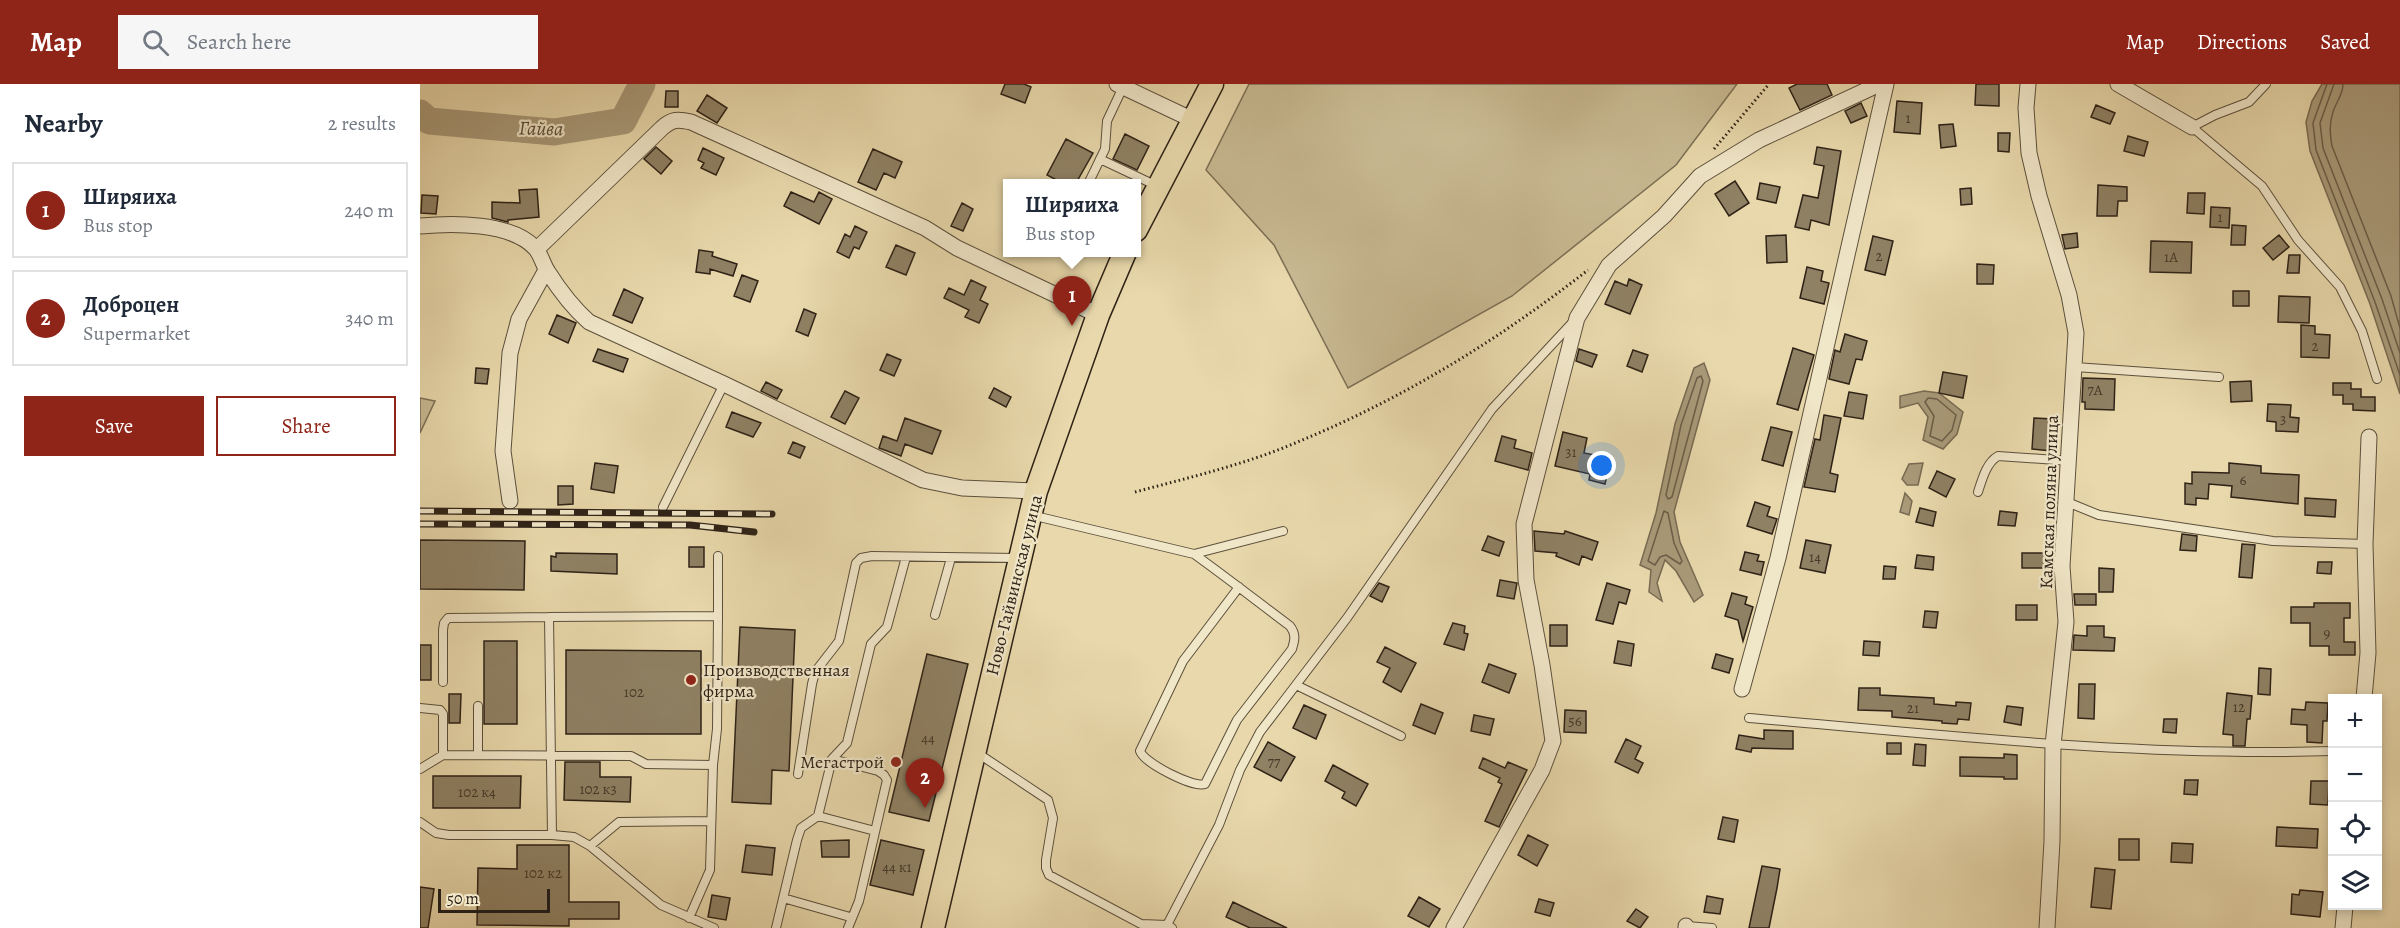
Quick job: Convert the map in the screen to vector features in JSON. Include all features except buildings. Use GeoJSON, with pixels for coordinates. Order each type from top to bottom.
{"type":"FeatureCollection","features":[{"type":"Feature","properties":{"kind":"main road"},"geometry":{"type":"LineString","coordinates":[[1141,222],[1212,84]]}},
{"type":"Feature","properties":{"kind":"main road","name":"Ново-Гайвинская улица"},"geometry":{"type":"LineString","coordinates":[[933,928],[1036,491],[1098,315],[1123,257]]}},
{"type":"Feature","properties":{"kind":"street"},"geometry":{"type":"LineString","coordinates":[[1454,928],[1542,770],[1553,741],[1542,664],[1526,580],[1524,524],[1577,318],[1609,265],[1664,216],[1700,176],[1759,140],[1871,88],[1874,84]]}},
{"type":"Feature","properties":{"kind":"street"},"geometry":{"type":"LineString","coordinates":[[1742,689],[1778,558],[1886,84]]}},
{"type":"Feature","properties":{"kind":"street","name":"Камская поляна улица"},"geometry":{"type":"LineString","coordinates":[[2028,84],[2026,108],[2029,153],[2039,196],[2069,295],[2076,333],[2062,566],[2066,622],[2053,745],[2052,842],[2047,928]]}},
{"type":"Feature","properties":{"kind":"street"},"geometry":{"type":"LineString","coordinates":[[2118,84],[2192,127]]}},
{"type":"Feature","properties":{"kind":"street"},"geometry":{"type":"LineString","coordinates":[[1120,86],[1193,120]]}},
{"type":"Feature","properties":{"kind":"street"},"geometry":{"type":"LineString","coordinates":[[537,249],[662,128],[670,121],[679,119],[691,122],[925,228],[957,248],[1098,315]]}},
{"type":"Feature","properties":{"kind":"street"},"geometry":{"type":"LineString","coordinates":[[420,226],[435,224],[484,226],[513,233],[537,249],[546,270],[571,306],[589,322],[923,480],[962,488],[1036,491]]}},
{"type":"Feature","properties":{"kind":"street"},"geometry":{"type":"LineString","coordinates":[[510,501],[503,451],[510,353],[519,319],[546,270]]}},
{"type":"Feature","properties":{"kind":"street"},"geometry":{"type":"LineString","coordinates":[[2364,694],[2368,653],[2365,544],[2368,437]]}},
{"type":"Feature","properties":{"kind":"street"},"geometry":{"type":"LineString","coordinates":[[2343,928],[2345,910]]}},
{"type":"Feature","properties":{"kind":"lane"},"geometry":{"type":"LineString","coordinates":[[2266,84],[2249,102],[2192,127],[2262,186],[2298,240],[2340,287],[2362,332],[2377,379]]}},
{"type":"Feature","properties":{"kind":"lane"},"geometry":{"type":"LineString","coordinates":[[1090,179],[1105,149],[1105,127],[1120,86]]}},
{"type":"Feature","properties":{"kind":"lane"},"geometry":{"type":"LineString","coordinates":[[1100,159],[1158,187]]}},
{"type":"Feature","properties":{"kind":"lane"},"geometry":{"type":"LineString","coordinates":[[975,751],[1048,800],[1053,818],[1046,860],[1049,875],[1141,924],[1169,927],[1219,825],[1240,770],[1260,732],[1347,618],[1492,409],[1577,318]]}},
{"type":"Feature","properties":{"kind":"lane"},"geometry":{"type":"LineString","coordinates":[[2075,367],[2218,377]]}},
{"type":"Feature","properties":{"kind":"lane"},"geometry":{"type":"LineString","coordinates":[[663,507],[724,384]]}},
{"type":"Feature","properties":{"kind":"lane"},"geometry":{"type":"LineString","coordinates":[[1978,492],[1988,466],[1992,459],[1998,456],[2070,461]]}},
{"type":"Feature","properties":{"kind":"lane"},"geometry":{"type":"LineString","coordinates":[[2067,502],[2099,515],[2273,541],[2365,544]]}},
{"type":"Feature","properties":{"kind":"lane"},"geometry":{"type":"LineString","coordinates":[[1030,515],[1194,554],[1239,587],[1290,626],[1295,640],[1292,649],[1237,720],[1205,784],[1193,784],[1147,761],[1140,751],[1183,661],[1239,587]]}},
{"type":"Feature","properties":{"kind":"lane"},"geometry":{"type":"LineString","coordinates":[[1194,554],[1283,531]]}},
{"type":"Feature","properties":{"kind":"lane"},"geometry":{"type":"LineString","coordinates":[[689,918],[710,870],[713,765],[717,729],[718,556]]}},
{"type":"Feature","properties":{"kind":"lane"},"geometry":{"type":"LineString","coordinates":[[798,774],[815,672],[839,641],[856,562],[861,558],[872,556],[1019,558]]}},
{"type":"Feature","properties":{"kind":"lane"},"geometry":{"type":"LineString","coordinates":[[776,928],[801,828],[818,816],[832,759],[847,743],[871,644],[886,627],[906,557]]}},
{"type":"Feature","properties":{"kind":"lane"},"geometry":{"type":"LineString","coordinates":[[935,615],[951,558]]}},
{"type":"Feature","properties":{"kind":"lane"},"geometry":{"type":"LineString","coordinates":[[443,682],[442,630],[448,618],[718,616]]}},
{"type":"Feature","properties":{"kind":"lane"},"geometry":{"type":"LineString","coordinates":[[549,617],[552,835]]}},
{"type":"Feature","properties":{"kind":"lane"},"geometry":{"type":"LineString","coordinates":[[1296,684],[1401,736]]}},
{"type":"Feature","properties":{"kind":"lane"},"geometry":{"type":"LineString","coordinates":[[478,706],[478,755]]}},
{"type":"Feature","properties":{"kind":"lane"},"geometry":{"type":"LineString","coordinates":[[420,708],[440,710],[443,714],[443,755]]}},
{"type":"Feature","properties":{"kind":"lane"},"geometry":{"type":"LineString","coordinates":[[1749,718],[2053,745],[2257,753],[2328,751]]}},
{"type":"Feature","properties":{"kind":"lane"},"geometry":{"type":"LineString","coordinates":[[420,769],[443,755],[631,756],[646,764],[713,765]]}},
{"type":"Feature","properties":{"kind":"lane"},"geometry":{"type":"LineString","coordinates":[[832,759],[878,771],[884,775],[886,786],[858,901],[850,917],[848,928]]}},
{"type":"Feature","properties":{"kind":"lane"},"geometry":{"type":"LineString","coordinates":[[818,816],[875,831]]}},
{"type":"Feature","properties":{"kind":"lane"},"geometry":{"type":"LineString","coordinates":[[590,846],[619,822],[711,821]]}},
{"type":"Feature","properties":{"kind":"lane"},"geometry":{"type":"LineString","coordinates":[[420,822],[436,833],[449,835],[574,837],[590,846],[661,905],[714,928]]}},
{"type":"Feature","properties":{"kind":"lane"},"geometry":{"type":"LineString","coordinates":[[783,898],[850,917]]}},
{"type":"Feature","properties":{"kind":"lane"},"geometry":{"type":"LineString","coordinates":[[1686,927],[1712,928]]}},
{"type":"Feature","properties":{"kind":"path"},"geometry":{"type":"LineString","coordinates":[[1707,157],[1769,84]]}},
{"type":"Feature","properties":{"kind":"path"},"geometry":{"type":"LineString","coordinates":[[1135,492],[1248,460],[1290,445],[1412,389],[1486,345],[1589,269]]}},
{"type":"Feature","properties":{"kind":"shaded area"},"geometry":{"type":"Polygon","coordinates":[[[1249,84],[1737,84],[1676,165],[1512,296],[1348,388],[1274,245],[1206,170],[1249,84]]]}},
{"type":"Feature","properties":{"kind":"shaded area"},"geometry":{"type":"Polygon","coordinates":[[[420,398],[435,401],[420,433],[420,398]]]}},
{"type":"Feature","properties":{"kind":"water"},"geometry":{"type":"Polygon","coordinates":[[[2322,84],[2400,84],[2400,394],[2370,304],[2310,151],[2306,122],[2312,101],[2322,84]]]}},
{"type":"Feature","properties":{"kind":"water"},"geometry":{"type":"Polygon","coordinates":[[[1704,363],[1710,380],[1674,512],[1680,542],[1703,595],[1694,602],[1676,571],[1665,560],[1657,583],[1662,601],[1649,592],[1651,570],[1640,565],[1656,513],[1675,424],[1694,368],[1704,363]]]}},
{"type":"Feature","properties":{"kind":"water"},"geometry":{"type":"Polygon","coordinates":[[[1924,391],[1939,393],[1963,412],[1957,434],[1943,449],[1923,440],[1928,417],[1918,403],[1900,408],[1900,396],[1924,391]]]}},
{"type":"Feature","properties":{"kind":"water"},"geometry":{"type":"Polygon","coordinates":[[[1923,463],[1918,485],[1907,485],[1902,479],[1909,464],[1923,463]]]}},
{"type":"Feature","properties":{"kind":"water"},"geometry":{"type":"Polygon","coordinates":[[[1905,493],[1912,501],[1909,515],[1900,512],[1905,493]]]}},
{"type":"Feature","properties":{"kind":"waterway","name":"Гайва"},"geometry":{"type":"LineString","coordinates":[[420,113],[429,121],[554,132],[623,121],[642,84]]}},
{"type":"Feature","properties":{"kind":"railway"},"geometry":{"type":"LineString","coordinates":[[420,511],[772,514]]}},
{"type":"Feature","properties":{"kind":"railway"},"geometry":{"type":"LineString","coordinates":[[420,524],[690,525],[754,532]]}},
{"type":"Feature","properties":{"kind":"place","name":"Ширяиха"},"geometry":{"type":"Point","coordinates":[1072,326]}},
{"type":"Feature","properties":{"kind":"place","name":"Производственная фирма"},"geometry":{"type":"Point","coordinates":[691,680]}},
{"type":"Feature","properties":{"kind":"place","name":"Мегастрой"},"geometry":{"type":"Point","coordinates":[896,762]}},
{"type":"Feature","properties":{"kind":"place","name":"Доброцен"},"geometry":{"type":"Point","coordinates":[925,808]}}]}
